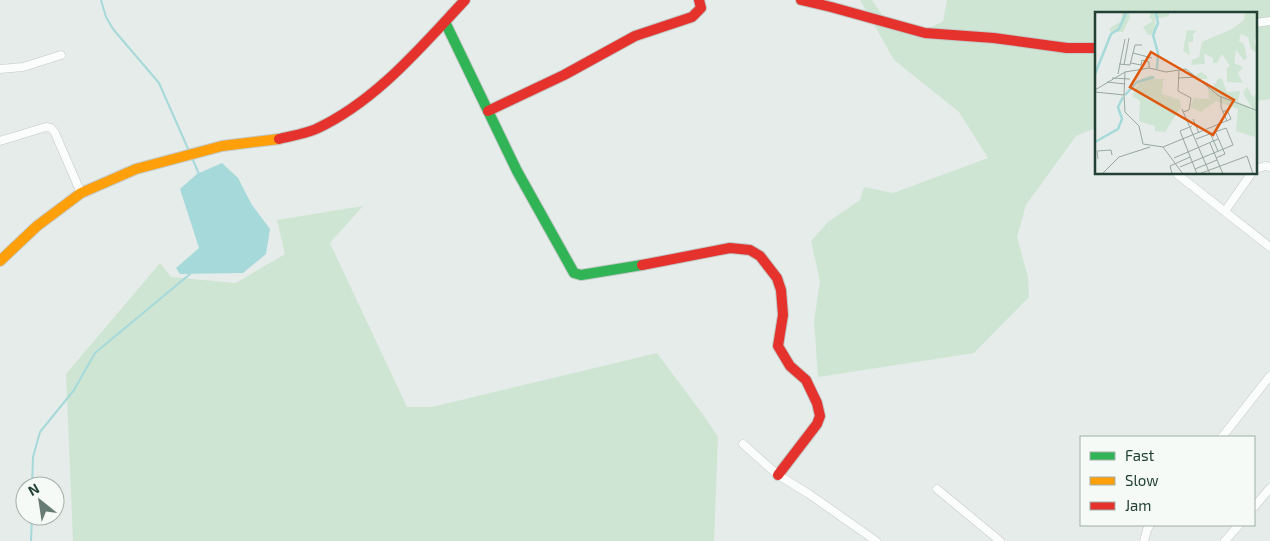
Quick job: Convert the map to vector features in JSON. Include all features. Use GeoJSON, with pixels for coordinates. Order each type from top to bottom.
{"type":"FeatureCollection","features":[{"type":"Feature","properties":{"kind":"street"},"geometry":{"type":"LineString","coordinates":[[0,261],[37,226],[81,193],[136,169],[222,146],[273,141],[315,129],[359,103],[400,70],[465,0]]}},
{"type":"Feature","properties":{"kind":"street"},"geometry":{"type":"LineString","coordinates":[[488,111],[588,62],[631,37],[645,31],[669,26],[697,14],[701,8],[699,0]]}},
{"type":"Feature","properties":{"kind":"street"},"geometry":{"type":"LineString","coordinates":[[801,0],[822,4],[921,33],[998,38],[1056,46],[1095,48]]}},
{"type":"Feature","properties":{"kind":"street"},"geometry":{"type":"LineString","coordinates":[[445,22],[517,171],[574,273],[635,266],[730,248],[750,250],[760,256],[777,278],[781,290],[783,316],[778,346],[790,366],[806,380],[820,412],[817,424],[778,475]]}},
{"type":"Feature","properties":{"kind":"street"},"geometry":{"type":"LineString","coordinates":[[0,69],[23,67],[61,55]]}},
{"type":"Feature","properties":{"kind":"street"},"geometry":{"type":"LineString","coordinates":[[0,141],[46,127],[51,128],[55,133],[81,193]]}},
{"type":"Feature","properties":{"kind":"street"},"geometry":{"type":"LineString","coordinates":[[1178,175],[1270,247]]}},
{"type":"Feature","properties":{"kind":"street"},"geometry":{"type":"LineString","coordinates":[[1226,211],[1250,175]]}},
{"type":"Feature","properties":{"kind":"street"},"geometry":{"type":"LineString","coordinates":[[1223,436],[1270,376]]}},
{"type":"Feature","properties":{"kind":"street"},"geometry":{"type":"LineString","coordinates":[[743,444],[778,475],[809,494],[876,541]]}},
{"type":"Feature","properties":{"kind":"street"},"geometry":{"type":"LineString","coordinates":[[1255,506],[1270,488]]}},
{"type":"Feature","properties":{"kind":"street"},"geometry":{"type":"LineString","coordinates":[[937,489],[1000,541]]}},
{"type":"Feature","properties":{"kind":"street"},"geometry":{"type":"LineString","coordinates":[[1144,541],[1149,526]]}},
{"type":"Feature","properties":{"kind":"street"},"geometry":{"type":"LineString","coordinates":[[1227,540],[1238,526]]}},
{"type":"Feature","properties":{"kind":"green space"},"geometry":{"type":"Polygon","coordinates":[[[860,0],[872,0],[888,23],[921,33],[943,21],[947,0],[1270,0],[1270,99],[1258,101],[1258,12],[1095,12],[1095,128],[1076,136],[1026,205],[1017,237],[1028,277],[1029,297],[974,353],[818,377],[814,321],[820,281],[811,241],[828,222],[860,200],[864,187],[893,193],[988,158],[959,112],[894,60],[860,0]]]}},
{"type":"Feature","properties":{"kind":"green space"},"geometry":{"type":"Polygon","coordinates":[[[363,206],[330,243],[407,407],[432,407],[657,353],[718,437],[714,541],[73,541],[66,374],[160,263],[171,277],[236,283],[285,254],[277,220],[363,206]]]}},
{"type":"Feature","properties":{"kind":"water"},"geometry":{"type":"Polygon","coordinates":[[[222,163],[238,178],[252,205],[270,229],[266,254],[243,273],[180,274],[176,268],[199,248],[180,189],[197,174],[222,163]]]}},
{"type":"Feature","properties":{"kind":"waterway"},"geometry":{"type":"LineString","coordinates":[[101,0],[106,17],[113,29],[159,83],[189,151]]}},
{"type":"Feature","properties":{"kind":"waterway"},"geometry":{"type":"LineString","coordinates":[[192,158],[199,174]]}},
{"type":"Feature","properties":{"kind":"waterway"},"geometry":{"type":"LineString","coordinates":[[32,476],[33,457],[40,432],[74,390],[95,353],[190,274]]}},
{"type":"Feature","properties":{"kind":"waterway"},"geometry":{"type":"LineString","coordinates":[[31,541],[32,526]]}},
{"type":"Feature","properties":{"kind":"traffic: fast"},"geometry":{"type":"LineString","coordinates":[[445,22],[517,171],[574,273],[581,275],[642,265]]}},
{"type":"Feature","properties":{"kind":"traffic: slow"},"geometry":{"type":"LineString","coordinates":[[0,261],[37,226],[81,193],[136,169],[222,146],[279,139]]}},
{"type":"Feature","properties":{"kind":"traffic: jam"},"geometry":{"type":"LineString","coordinates":[[279,139],[316,129],[358,104],[378,89],[414,55],[465,0]]}},
{"type":"Feature","properties":{"kind":"traffic: jam"},"geometry":{"type":"LineString","coordinates":[[488,111],[564,75],[635,36],[692,17],[701,8],[699,0]]}},
{"type":"Feature","properties":{"kind":"traffic: jam"},"geometry":{"type":"LineString","coordinates":[[801,0],[925,33],[994,38],[1067,48],[1095,48]]}},
{"type":"Feature","properties":{"kind":"traffic: jam"},"geometry":{"type":"LineString","coordinates":[[642,265],[730,248],[750,250],[760,256],[777,278],[781,290],[783,315],[778,346],[790,366],[806,380],[817,403],[820,416],[817,424],[778,475]]}}]}
